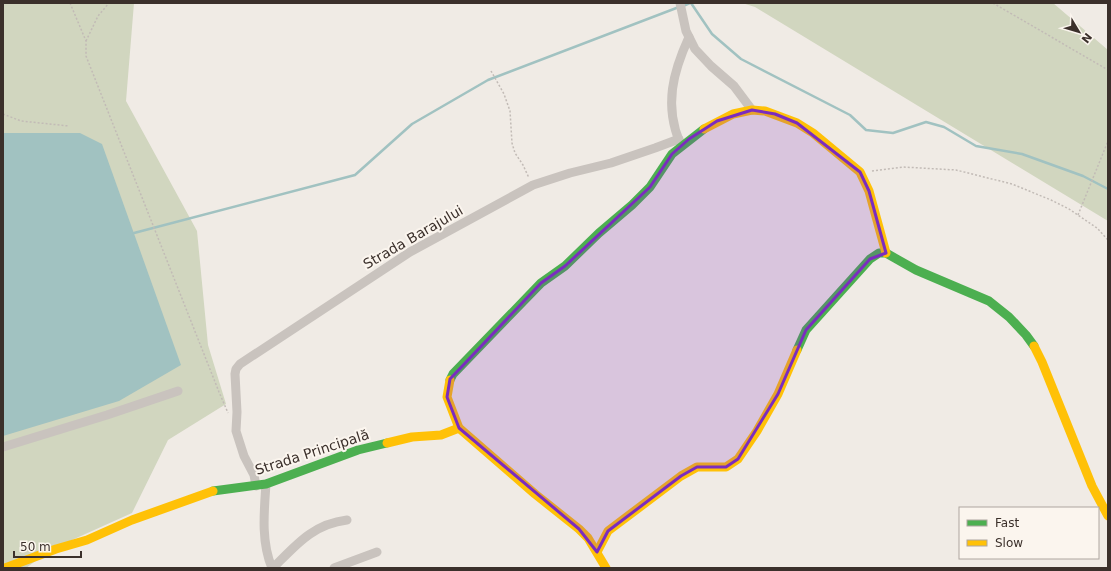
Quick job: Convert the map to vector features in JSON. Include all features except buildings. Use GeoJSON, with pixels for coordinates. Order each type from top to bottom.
{"type":"FeatureCollection","features":[{"type":"Feature","properties":{"kind":"street"},"geometry":{"type":"LineString","coordinates":[[680,3],[688,34],[703,58],[734,86],[752,110]]}},
{"type":"Feature","properties":{"kind":"street"},"geometry":{"type":"LineString","coordinates":[[680,142],[672,115],[671,97],[680,55],[688,34]]}},
{"type":"Feature","properties":{"kind":"street"},"geometry":{"type":"LineString","coordinates":[[606,568],[588,538],[579,529],[535,494],[459,428],[447,397],[449,382],[453,374],[541,283],[565,266],[650,187],[680,142],[717,121],[733,114],[752,110],[764,111],[797,123],[830,147],[860,172],[869,190],[886,253]]}},
{"type":"Feature","properties":{"kind":"street","name":"Strada Barajului"},"geometry":{"type":"LineString","coordinates":[[236,431],[237,412],[235,374],[236,369],[240,364],[410,252],[533,185],[680,142]]}},
{"type":"Feature","properties":{"kind":"street"},"geometry":{"type":"LineString","coordinates":[[597,552],[608,531],[681,476],[697,467],[726,467],[738,459],[758,431],[778,394],[806,330],[870,259],[879,253],[886,253],[916,270],[989,301],[1009,317],[1026,335],[1036,349],[1042,362],[1092,486],[1108,516]]}},
{"type":"Feature","properties":{"kind":"street"},"geometry":{"type":"LineString","coordinates":[[3,447],[107,415],[178,391]]}},
{"type":"Feature","properties":{"kind":"street","name":"Strada Principală"},"geometry":{"type":"LineString","coordinates":[[5,568],[56,549],[87,540],[132,520],[210,491],[266,484],[358,450],[412,437],[441,435],[459,428]]}},
{"type":"Feature","properties":{"kind":"street"},"geometry":{"type":"LineString","coordinates":[[236,431],[244,456],[254,475],[256,486]]}},
{"type":"Feature","properties":{"kind":"street"},"geometry":{"type":"LineString","coordinates":[[266,484],[264,530],[268,558],[273,568],[310,533],[325,525],[347,520]]}},
{"type":"Feature","properties":{"kind":"street"},"geometry":{"type":"LineString","coordinates":[[334,568],[377,552]]}},
{"type":"Feature","properties":{"kind":"path"},"geometry":{"type":"LineString","coordinates":[[70,3],[86,41],[86,56],[218,392],[236,431]]}},
{"type":"Feature","properties":{"kind":"path"},"geometry":{"type":"LineString","coordinates":[[86,41],[98,16],[109,3]]}},
{"type":"Feature","properties":{"kind":"path"},"geometry":{"type":"LineString","coordinates":[[993,3],[1108,70]]}},
{"type":"Feature","properties":{"kind":"path"},"geometry":{"type":"LineString","coordinates":[[491,71],[504,94],[510,111],[512,143],[515,153],[533,185]]}},
{"type":"Feature","properties":{"kind":"path"},"geometry":{"type":"LineString","coordinates":[[3,114],[21,121],[69,126]]}},
{"type":"Feature","properties":{"kind":"path"},"geometry":{"type":"LineString","coordinates":[[1078,215],[1108,141]]}},
{"type":"Feature","properties":{"kind":"path"},"geometry":{"type":"LineString","coordinates":[[860,172],[903,167],[956,170],[1012,184],[1051,200],[1078,215],[1097,228],[1108,240]]}},
{"type":"Feature","properties":{"kind":"highlighted area"},"geometry":{"type":"Polygon","coordinates":[[[752,110],[775,114],[797,123],[860,172],[869,191],[886,253],[870,259],[806,330],[778,394],[738,459],[726,467],[697,467],[681,476],[608,531],[597,552],[579,529],[459,428],[447,397],[450,379],[541,283],[565,266],[650,187],[672,154],[689,139],[717,121],[752,110]]]}},
{"type":"Feature","properties":{"kind":"green space"},"geometry":{"type":"Polygon","coordinates":[[[3,3],[134,3],[126,101],[197,231],[208,345],[226,404],[168,440],[132,513],[52,549],[26,568],[3,568],[3,3]]]}},
{"type":"Feature","properties":{"kind":"green space"},"geometry":{"type":"Polygon","coordinates":[[[742,3],[1053,3],[1108,50],[1108,221],[755,7],[742,3]]]}},
{"type":"Feature","properties":{"kind":"water"},"geometry":{"type":"Polygon","coordinates":[[[3,133],[80,133],[102,144],[181,365],[119,401],[3,436],[3,133]]]}},
{"type":"Feature","properties":{"kind":"waterway"},"geometry":{"type":"LineString","coordinates":[[683,6],[690,3]]}},
{"type":"Feature","properties":{"kind":"waterway"},"geometry":{"type":"LineString","coordinates":[[691,3],[712,34],[741,59],[850,115],[866,130],[893,133],[926,122],[944,127],[976,146],[1022,154],[1083,176],[1108,189]]}},
{"type":"Feature","properties":{"kind":"waterway"},"geometry":{"type":"LineString","coordinates":[[134,233],[355,175],[412,124],[488,80],[679,7]]}},
{"type":"Feature","properties":{"kind":"traffic: fast"},"geometry":{"type":"LineString","coordinates":[[450,380],[453,374],[541,283],[565,266],[599,233],[632,205],[650,187],[672,154],[704,129]]}},
{"type":"Feature","properties":{"kind":"traffic: fast"},"geometry":{"type":"LineString","coordinates":[[797,350],[806,330],[870,259],[879,253],[886,253],[916,270],[989,301],[1009,317],[1034,346]]}},
{"type":"Feature","properties":{"kind":"traffic: fast"},"geometry":{"type":"LineString","coordinates":[[213,491],[266,484],[358,450],[387,443]]}},
{"type":"Feature","properties":{"kind":"traffic: slow"},"geometry":{"type":"LineString","coordinates":[[704,129],[733,114],[752,110],[765,111],[797,123],[813,133],[860,172],[869,191],[886,253]]}},
{"type":"Feature","properties":{"kind":"traffic: slow"},"geometry":{"type":"LineString","coordinates":[[1034,346],[1042,362],[1092,486],[1108,516]]}},
{"type":"Feature","properties":{"kind":"traffic: slow"},"geometry":{"type":"LineString","coordinates":[[597,552],[608,531],[681,476],[697,467],[726,467],[738,459],[757,431],[778,394],[797,350]]}},
{"type":"Feature","properties":{"kind":"traffic: slow"},"geometry":{"type":"LineString","coordinates":[[450,380],[447,397],[459,428],[535,494],[579,529],[588,538],[606,568]]}},
{"type":"Feature","properties":{"kind":"traffic: slow"},"geometry":{"type":"LineString","coordinates":[[387,443],[412,437],[441,435],[459,428]]}},
{"type":"Feature","properties":{"kind":"traffic: slow"},"geometry":{"type":"LineString","coordinates":[[5,568],[56,549],[87,540],[132,520],[213,491]]}}]}
